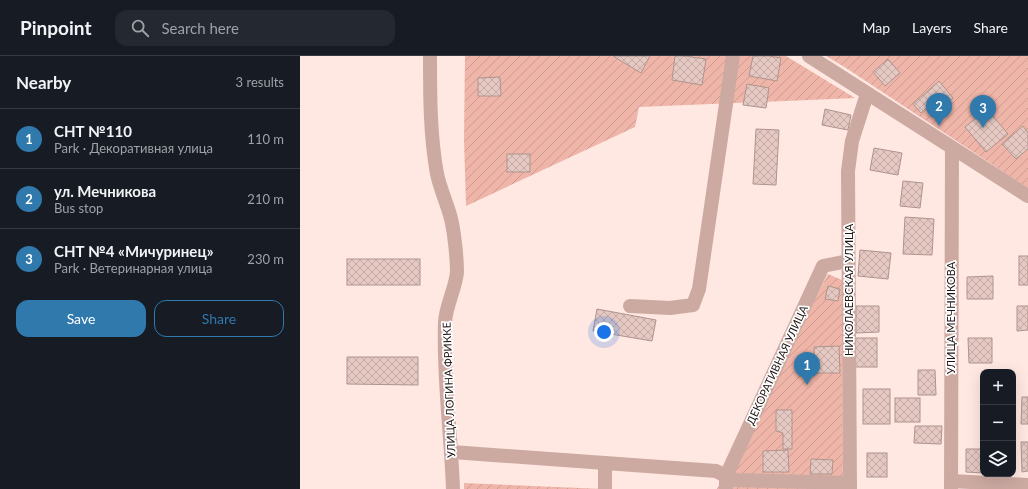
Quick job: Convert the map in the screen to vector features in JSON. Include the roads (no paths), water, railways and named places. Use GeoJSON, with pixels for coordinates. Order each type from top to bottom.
{"type":"FeatureCollection","features":[{"type":"Feature","properties":{"kind":"street","name":"УЛИЦА ЛОГИНА ФРИККЕ"},"geometry":{"type":"LineString","coordinates":[[430,56],[432,146],[438,176],[452,224],[457,272],[448,303],[445,321],[446,376],[452,452],[453,489]]}},
{"type":"Feature","properties":{"kind":"street"},"geometry":{"type":"LineString","coordinates":[[630,306],[670,308],[693,305],[699,289],[733,56]]}},
{"type":"Feature","properties":{"kind":"street"},"geometry":{"type":"LineString","coordinates":[[809,56],[1028,196]]}},
{"type":"Feature","properties":{"kind":"street","name":"НИКОЛАЕВСКАЯ УЛИЦА"},"geometry":{"type":"LineString","coordinates":[[850,486],[848,171],[852,141],[867,94]]}},
{"type":"Feature","properties":{"kind":"street","name":"УЛИЦА МЕЧНИКОВА"},"geometry":{"type":"LineString","coordinates":[[951,485],[952,148]]}},
{"type":"Feature","properties":{"kind":"street","name":"ДЕКОРАТИВНАЯ УЛИЦА"},"geometry":{"type":"LineString","coordinates":[[726,482],[823,266],[848,261]]}},
{"type":"Feature","properties":{"kind":"street"},"geometry":{"type":"LineString","coordinates":[[452,452],[716,471],[726,482],[734,480],[850,486]]}},
{"type":"Feature","properties":{"kind":"street"},"geometry":{"type":"LineString","coordinates":[[605,463],[605,489]]}},
{"type":"Feature","properties":{"kind":"street"},"geometry":{"type":"LineString","coordinates":[[951,485],[1028,485]]}},
{"type":"Feature","properties":{"kind":"place","name":"ул. Мечникова"},"geometry":{"type":"Point","coordinates":[939,126]}},
{"type":"Feature","properties":{"kind":"place","name":"СНТ №4 «Мичуринец»"},"geometry":{"type":"Point","coordinates":[983,128]}},
{"type":"Feature","properties":{"kind":"place","name":"СНТ №110"},"geometry":{"type":"Point","coordinates":[807,385]}}]}
